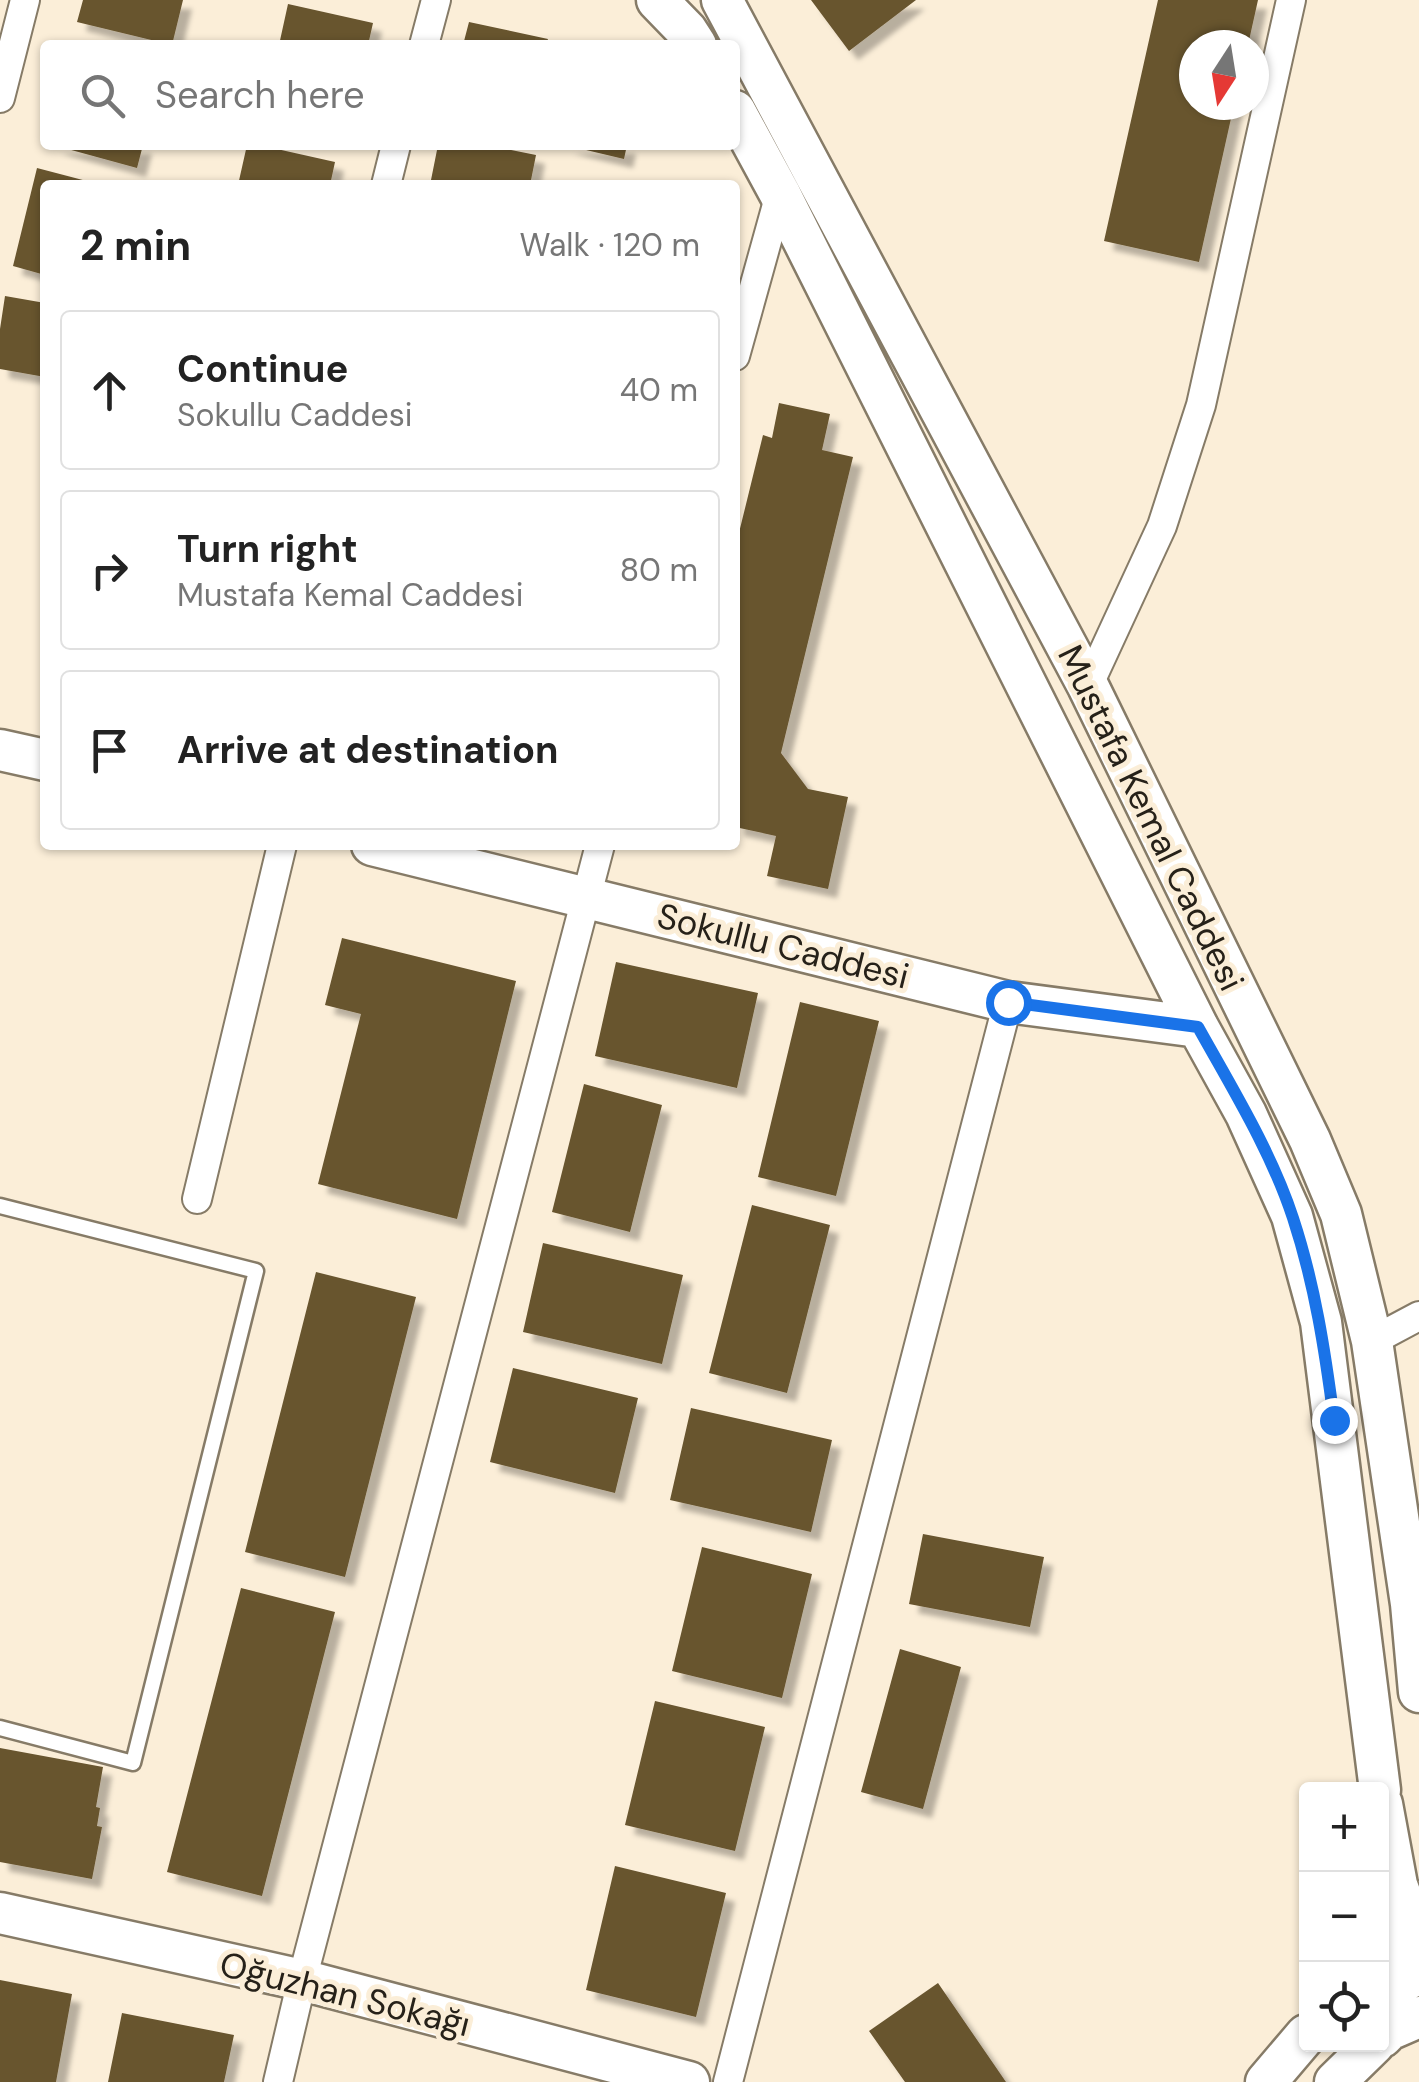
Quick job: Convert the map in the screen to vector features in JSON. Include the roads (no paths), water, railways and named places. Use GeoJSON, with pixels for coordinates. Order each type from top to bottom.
{"type":"FeatureCollection","features":[{"type":"Feature","properties":{"kind":"main road"},"geometry":{"type":"LineString","coordinates":[[657,0],[692,40]]}},
{"type":"Feature","properties":{"kind":"main road","name":"Mustafa Kemal Caddesi"},"geometry":{"type":"LineString","coordinates":[[722,0],[1088,686],[1310,1140],[1342,1214],[1372,1341],[1412,1604],[1419,1692]]}},
{"type":"Feature","properties":{"kind":"main road","name":"Mustafa Kemal Caddesi"},"geometry":{"type":"LineString","coordinates":[[740,120],[1198,1027],[1246,1114],[1292,1216],[1321,1322],[1379,1782]]}},
{"type":"Feature","properties":{"kind":"main road"},"geometry":{"type":"LineString","coordinates":[[0,750],[40,759]]}},
{"type":"Feature","properties":{"kind":"main road","name":"Sokullu Caddesi"},"geometry":{"type":"LineString","coordinates":[[393,850],[1008,1002],[1198,1027]]}},
{"type":"Feature","properties":{"kind":"main road"},"geometry":{"type":"LineString","coordinates":[[1389,1842],[1397,1885],[1419,1944]]}},
{"type":"Feature","properties":{"kind":"main road"},"geometry":{"type":"LineString","coordinates":[[1384,1962],[1390,1949],[1397,1885]]}},
{"type":"Feature","properties":{"kind":"main road","name":"Oğuzhan Sokağı"},"geometry":{"type":"LineString","coordinates":[[0,1913],[302,1980],[689,2082]]}},
{"type":"Feature","properties":{"kind":"main road"},"geometry":{"type":"LineString","coordinates":[[1389,1987],[1419,1974]]}},
{"type":"Feature","properties":{"kind":"main road"},"geometry":{"type":"LineString","coordinates":[[1389,2031],[1419,2018]]}},
{"type":"Feature","properties":{"kind":"main road"},"geometry":{"type":"LineString","coordinates":[[1266,2082],[1299,2044]]}},
{"type":"Feature","properties":{"kind":"main road"},"geometry":{"type":"LineString","coordinates":[[1334,2082],[1366,2052]]}},
{"type":"Feature","properties":{"kind":"street"},"geometry":{"type":"LineString","coordinates":[[0,98],[24,0]]}},
{"type":"Feature","properties":{"kind":"street"},"geometry":{"type":"LineString","coordinates":[[425,40],[436,0]]}},
{"type":"Feature","properties":{"kind":"street"},"geometry":{"type":"LineString","coordinates":[[1088,686],[1162,526],[1201,405],[1291,0]]}},
{"type":"Feature","properties":{"kind":"street"},"geometry":{"type":"LineString","coordinates":[[387,180],[395,150]]}},
{"type":"Feature","properties":{"kind":"street"},"geometry":{"type":"LineString","coordinates":[[740,338],[780,194]]}},
{"type":"Feature","properties":{"kind":"street"},"geometry":{"type":"LineString","coordinates":[[197,1200],[281,850]]}},
{"type":"Feature","properties":{"kind":"street"},"geometry":{"type":"LineString","coordinates":[[278,2082],[599,850]]}},
{"type":"Feature","properties":{"kind":"street"},"geometry":{"type":"LineString","coordinates":[[728,2082],[1008,1002]]}},
{"type":"Feature","properties":{"kind":"street"},"geometry":{"type":"LineString","coordinates":[[1372,1341],[1419,1316]]}},
{"type":"Feature","properties":{"kind":"lane"},"geometry":{"type":"LineString","coordinates":[[0,1206],[256,1271],[133,1763],[0,1728]]}}]}
